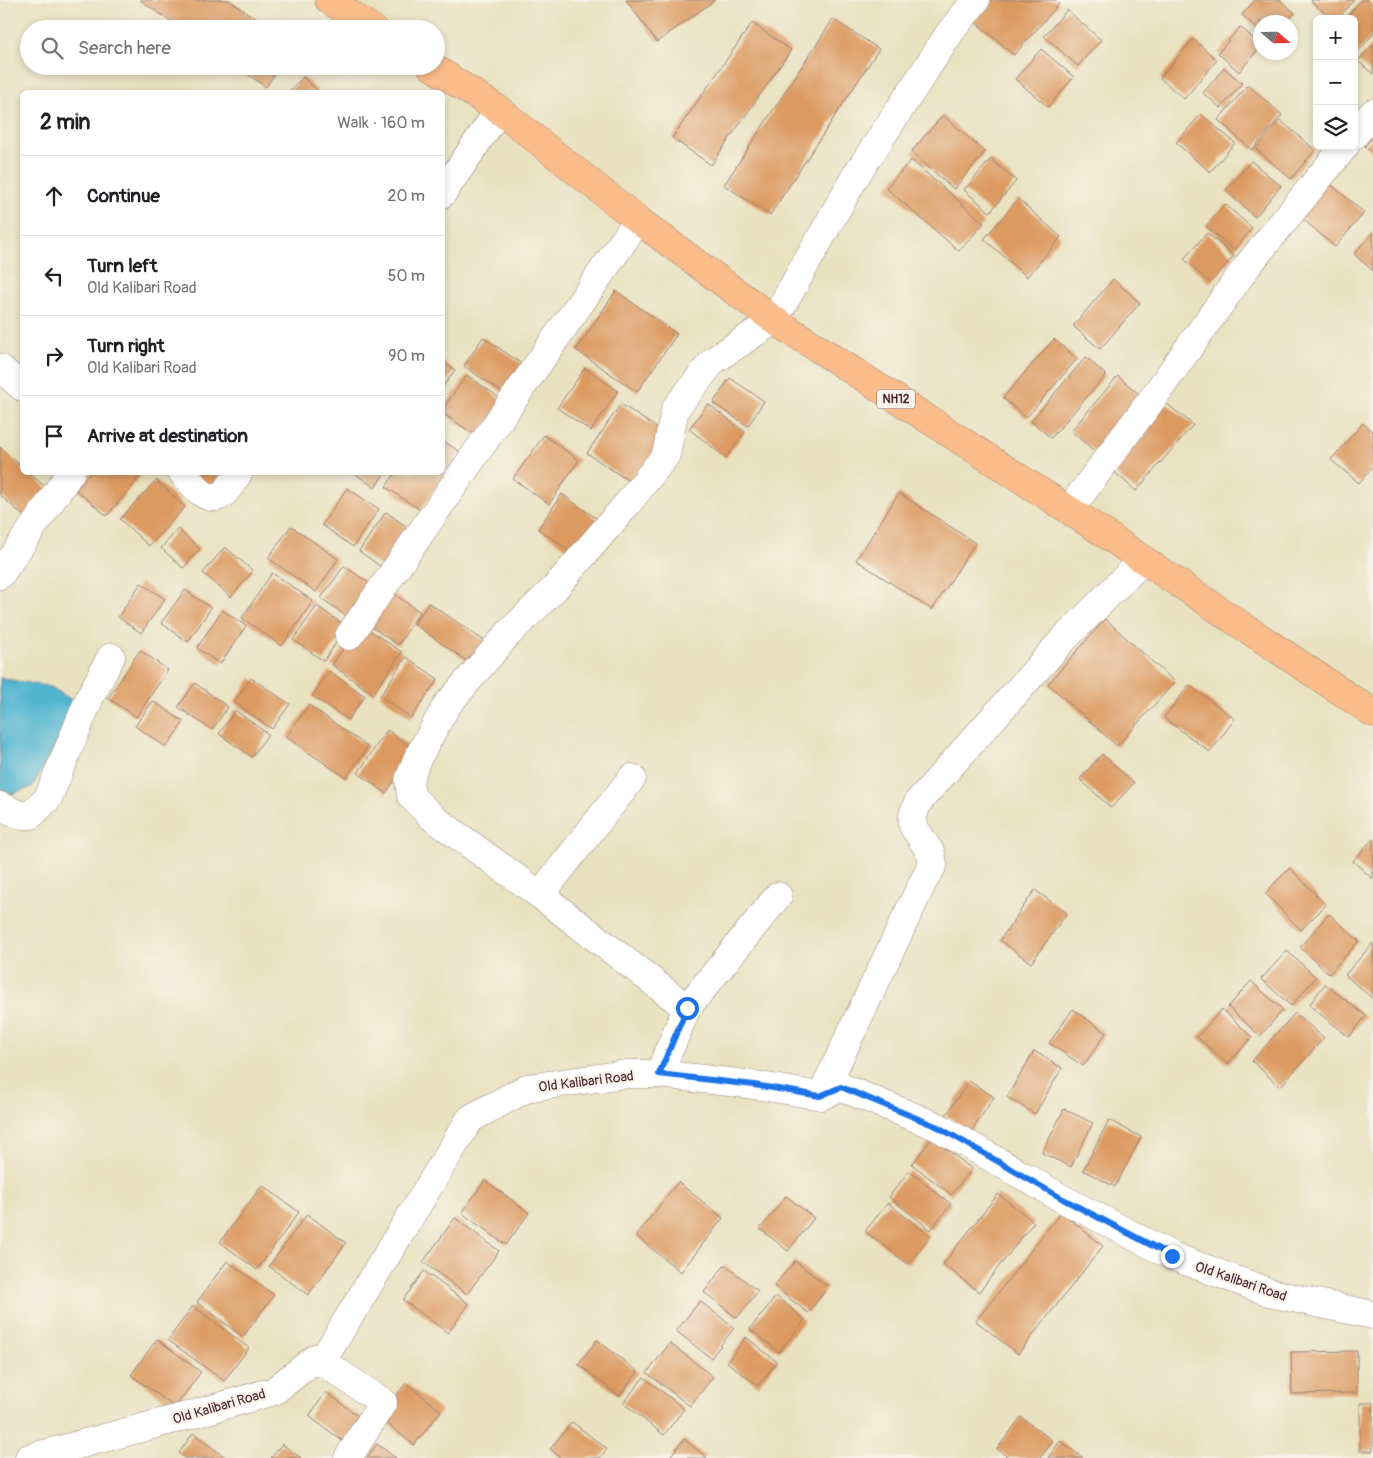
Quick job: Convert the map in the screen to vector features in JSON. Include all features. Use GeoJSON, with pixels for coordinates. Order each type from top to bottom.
{"type":"FeatureCollection","features":[{"type":"Feature","properties":{"kind":"highway"},"geometry":{"type":"LineString","coordinates":[[329,0],[359,20]]}},
{"type":"Feature","properties":{"kind":"highway","name":"NH12"},"geometry":{"type":"LineString","coordinates":[[445,75],[499,110],[638,220],[774,320],[1068,510],[1373,713]]}},
{"type":"Feature","properties":{"kind":"street"},"geometry":{"type":"LineString","coordinates":[[687,1008],[540,895],[432,817],[411,796],[410,780],[417,759],[447,705],[508,634],[554,588],[628,503],[666,455],[675,409],[713,361],[774,320],[855,177],[951,31],[976,0]]}},
{"type":"Feature","properties":{"kind":"street"},"geometry":{"type":"LineString","coordinates":[[445,190],[499,110]]}},
{"type":"Feature","properties":{"kind":"street"},"geometry":{"type":"LineString","coordinates":[[1358,130],[1373,113]]}},
{"type":"Feature","properties":{"kind":"street"},"geometry":{"type":"LineString","coordinates":[[1068,510],[1150,402],[1248,265],[1342,150]]}},
{"type":"Feature","properties":{"kind":"street"},"geometry":{"type":"LineString","coordinates":[[349,636],[638,220]]}},
{"type":"Feature","properties":{"kind":"street"},"geometry":{"type":"LineString","coordinates":[[0,368],[20,385]]}},
{"type":"Feature","properties":{"kind":"street"},"geometry":{"type":"LineString","coordinates":[[0,576],[69,475]]}},
{"type":"Feature","properties":{"kind":"street"},"geometry":{"type":"LineString","coordinates":[[185,475],[204,495],[213,497],[222,494],[237,475]]}},
{"type":"Feature","properties":{"kind":"street"},"geometry":{"type":"LineString","coordinates":[[820,1096],[923,882],[933,865],[931,854],[914,826],[913,815],[918,802],[1062,641],[1143,560]]}},
{"type":"Feature","properties":{"kind":"street"},"geometry":{"type":"LineString","coordinates":[[0,806],[20,815],[31,815],[48,798],[90,697],[111,657]]}},
{"type":"Feature","properties":{"kind":"street"},"geometry":{"type":"LineString","coordinates":[[540,895],[632,778]]}},
{"type":"Feature","properties":{"kind":"street"},"geometry":{"type":"LineString","coordinates":[[659,1074],[687,1008],[778,896]]}},
{"type":"Feature","properties":{"kind":"street","name":"Old Kalibari Road"},"geometry":{"type":"LineString","coordinates":[[29,1458],[194,1414],[274,1390],[316,1358],[322,1361],[470,1119],[528,1088],[625,1074],[659,1074],[754,1085],[820,1096],[841,1087],[938,1127],[1063,1199],[1172,1256],[1274,1294],[1373,1315]]}},
{"type":"Feature","properties":{"kind":"street"},"geometry":{"type":"LineString","coordinates":[[316,1358],[383,1402],[348,1458]]}},
{"type":"Feature","properties":{"kind":"water"},"geometry":{"type":"Polygon","coordinates":[[[0,678],[51,687],[78,704],[32,787],[11,794],[0,788],[0,678]]]}},
{"type":"Feature","properties":{"kind":"building"},"geometry":{"type":"Polygon","coordinates":[[[140,0],[229,0],[258,20],[169,20],[140,0]]]}},
{"type":"Feature","properties":{"kind":"building"},"geometry":{"type":"Polygon","coordinates":[[[626,0],[715,0],[657,42],[626,0]]]}},
{"type":"Feature","properties":{"kind":"building"},"geometry":{"type":"Polygon","coordinates":[[[992,0],[1054,0],[1059,4],[1014,55],[974,21],[992,0]]]}},
{"type":"Feature","properties":{"kind":"building"},"geometry":{"type":"Polygon","coordinates":[[[1255,0],[1280,0],[1295,13],[1293,15],[1253,15],[1253,25],[1242,15],[1255,0]]]}},
{"type":"Feature","properties":{"kind":"building"},"geometry":{"type":"Polygon","coordinates":[[[1354,0],[1341,15],[1327,15],[1311,1],[1354,0]]]}},
{"type":"Feature","properties":{"kind":"building"},"geometry":{"type":"Polygon","coordinates":[[[1361,0],[1367,0],[1373,5],[1373,34],[1358,52],[1358,15],[1348,15],[1361,0]]]}},
{"type":"Feature","properties":{"kind":"building"},"geometry":{"type":"Polygon","coordinates":[[[1067,10],[1101,40],[1078,66],[1044,36],[1067,10]]]}},
{"type":"Feature","properties":{"kind":"building"},"geometry":{"type":"Polygon","coordinates":[[[833,19],[879,49],[770,215],[724,185],[833,19]]]}},
{"type":"Feature","properties":{"kind":"building"},"geometry":{"type":"Polygon","coordinates":[[[752,23],[791,50],[711,165],[672,138],[752,23]]]}},
{"type":"Feature","properties":{"kind":"building"},"geometry":{"type":"Polygon","coordinates":[[[1240,27],[1253,38],[1253,55],[1239,72],[1218,53],[1240,27]]]}},
{"type":"Feature","properties":{"kind":"building"},"geometry":{"type":"Polygon","coordinates":[[[1193,39],[1217,60],[1184,99],[1160,78],[1193,39]]]}},
{"type":"Feature","properties":{"kind":"building"},"geometry":{"type":"Polygon","coordinates":[[[1373,44],[1373,74],[1358,61],[1373,44]]]}},
{"type":"Feature","properties":{"kind":"building"},"geometry":{"type":"Polygon","coordinates":[[[1041,49],[1074,77],[1048,107],[1015,79],[1041,49]]]}},
{"type":"Feature","properties":{"kind":"building"},"geometry":{"type":"Polygon","coordinates":[[[1224,68],[1242,83],[1221,108],[1203,93],[1224,68]]]}},
{"type":"Feature","properties":{"kind":"building"},"geometry":{"type":"Polygon","coordinates":[[[249,75],[274,75],[266,87],[249,75]]]}},
{"type":"Feature","properties":{"kind":"building"},"geometry":{"type":"Polygon","coordinates":[[[303,77],[317,90],[291,90],[303,77]]]}},
{"type":"Feature","properties":{"kind":"building"},"geometry":{"type":"Polygon","coordinates":[[[1248,85],[1282,115],[1252,150],[1218,120],[1248,85]]]}},
{"type":"Feature","properties":{"kind":"building"},"geometry":{"type":"Polygon","coordinates":[[[1201,114],[1235,143],[1210,172],[1176,143],[1201,114]]]}},
{"type":"Feature","properties":{"kind":"building"},"geometry":{"type":"Polygon","coordinates":[[[943,115],[985,152],[954,189],[911,152],[943,115]]]}},
{"type":"Feature","properties":{"kind":"building"},"geometry":{"type":"Polygon","coordinates":[[[1280,120],[1315,150],[1291,179],[1256,149],[1280,120]]]}},
{"type":"Feature","properties":{"kind":"building"},"geometry":{"type":"Polygon","coordinates":[[[1373,136],[1373,153],[1365,146],[1373,136]]]}},
{"type":"Feature","properties":{"kind":"building"},"geometry":{"type":"Polygon","coordinates":[[[991,159],[1016,181],[990,212],[964,190],[991,159]]]}},
{"type":"Feature","properties":{"kind":"building"},"geometry":{"type":"Polygon","coordinates":[[[911,160],[984,223],[959,251],[886,188],[911,160]]]}},
{"type":"Feature","properties":{"kind":"building"},"geometry":{"type":"Polygon","coordinates":[[[1251,161],[1281,186],[1255,217],[1226,191],[1251,161]]]}},
{"type":"Feature","properties":{"kind":"building"},"geometry":{"type":"Polygon","coordinates":[[[1326,180],[1364,213],[1335,247],[1297,214],[1326,180]]]}},
{"type":"Feature","properties":{"kind":"building"},"geometry":{"type":"Polygon","coordinates":[[[1018,199],[1061,237],[1027,277],[984,239],[1018,199]]]}},
{"type":"Feature","properties":{"kind":"building"},"geometry":{"type":"Polygon","coordinates":[[[1225,204],[1252,228],[1234,250],[1206,226],[1225,204]]]}},
{"type":"Feature","properties":{"kind":"building"},"geometry":{"type":"Polygon","coordinates":[[[1373,232],[1373,271],[1354,254],[1373,232]]]}},
{"type":"Feature","properties":{"kind":"building"},"geometry":{"type":"Polygon","coordinates":[[[1207,233],[1234,256],[1210,283],[1184,259],[1207,233]]]}},
{"type":"Feature","properties":{"kind":"building"},"geometry":{"type":"Polygon","coordinates":[[[1113,279],[1140,303],[1100,349],[1073,326],[1113,279]]]}},
{"type":"Feature","properties":{"kind":"building"},"geometry":{"type":"Polygon","coordinates":[[[616,291],[677,334],[637,392],[576,350],[616,291]]]}},
{"type":"Feature","properties":{"kind":"building"},"geometry":{"type":"Polygon","coordinates":[[[483,337],[529,369],[509,397],[464,366],[483,337]]]}},
{"type":"Feature","properties":{"kind":"building"},"geometry":{"type":"Polygon","coordinates":[[[1054,339],[1077,359],[1026,418],[1003,398],[1054,339]]]}},
{"type":"Feature","properties":{"kind":"building"},"geometry":{"type":"Polygon","coordinates":[[[1086,357],[1106,375],[1051,438],[1031,421],[1086,357]]]}},
{"type":"Feature","properties":{"kind":"building"},"geometry":{"type":"Polygon","coordinates":[[[445,363],[455,370],[445,384],[445,363]]]}},
{"type":"Feature","properties":{"kind":"building"},"geometry":{"type":"Polygon","coordinates":[[[585,368],[618,391],[591,431],[557,408],[585,368]]]}},
{"type":"Feature","properties":{"kind":"building"},"geometry":{"type":"Polygon","coordinates":[[[467,375],[508,404],[483,440],[445,415],[445,406],[467,375]]]}},
{"type":"Feature","properties":{"kind":"building"},"geometry":{"type":"Polygon","coordinates":[[[1118,376],[1146,400],[1099,455],[1071,431],[1118,376]]]}},
{"type":"Feature","properties":{"kind":"building"},"geometry":{"type":"Polygon","coordinates":[[[730,378],[764,401],[748,426],[713,403],[730,378]]]}},
{"type":"Feature","properties":{"kind":"building"},"geometry":{"type":"Polygon","coordinates":[[[1166,403],[1193,425],[1136,491],[1110,468],[1166,403]]]}},
{"type":"Feature","properties":{"kind":"building"},"geometry":{"type":"Polygon","coordinates":[[[621,404],[667,435],[633,484],[587,453],[621,404]]]}},
{"type":"Feature","properties":{"kind":"building"},"geometry":{"type":"Polygon","coordinates":[[[708,404],[745,432],[726,458],[689,429],[708,404]]]}},
{"type":"Feature","properties":{"kind":"building"},"geometry":{"type":"Polygon","coordinates":[[[1363,423],[1373,432],[1373,466],[1359,483],[1331,460],[1363,423]]]}},
{"type":"Feature","properties":{"kind":"building"},"geometry":{"type":"Polygon","coordinates":[[[544,435],[579,460],[549,504],[513,479],[544,435]]]}},
{"type":"Feature","properties":{"kind":"building"},"geometry":{"type":"Polygon","coordinates":[[[445,442],[460,452],[445,474],[445,442]]]}},
{"type":"Feature","properties":{"kind":"building"},"geometry":{"type":"Polygon","coordinates":[[[0,447],[20,465],[20,475],[31,475],[50,491],[26,518],[0,495],[0,447]]]}},
{"type":"Feature","properties":{"kind":"building"},"geometry":{"type":"Polygon","coordinates":[[[88,475],[141,475],[107,516],[76,490],[88,475]]]}},
{"type":"Feature","properties":{"kind":"building"},"geometry":{"type":"Polygon","coordinates":[[[194,475],[227,475],[213,492],[194,475]]]}},
{"type":"Feature","properties":{"kind":"building"},"geometry":{"type":"Polygon","coordinates":[[[357,475],[383,475],[375,488],[357,475]]]}},
{"type":"Feature","properties":{"kind":"building"},"geometry":{"type":"Polygon","coordinates":[[[394,475],[444,475],[420,510],[386,487],[394,475]]]}},
{"type":"Feature","properties":{"kind":"building"},"geometry":{"type":"Polygon","coordinates":[[[156,480],[185,507],[149,546],[120,519],[156,480]]]}},
{"type":"Feature","properties":{"kind":"building"},"geometry":{"type":"Polygon","coordinates":[[[347,488],[379,509],[353,547],[322,525],[347,488]]]}},
{"type":"Feature","properties":{"kind":"building"},"geometry":{"type":"Polygon","coordinates":[[[899,493],[975,543],[932,610],[856,560],[899,493]]]}},
{"type":"Feature","properties":{"kind":"building"},"geometry":{"type":"Polygon","coordinates":[[[562,494],[600,521],[576,555],[538,529],[562,494]]]}},
{"type":"Feature","properties":{"kind":"building"},"geometry":{"type":"Polygon","coordinates":[[[386,512],[417,534],[390,573],[359,551],[386,512]]]}},
{"type":"Feature","properties":{"kind":"building"},"geometry":{"type":"Polygon","coordinates":[[[291,526],[338,559],[316,592],[268,558],[291,526]]]}},
{"type":"Feature","properties":{"kind":"building"},"geometry":{"type":"Polygon","coordinates":[[[178,529],[200,549],[183,568],[161,548],[178,529]]]}},
{"type":"Feature","properties":{"kind":"building"},"geometry":{"type":"Polygon","coordinates":[[[225,547],[253,571],[231,597],[203,573],[225,547]]]}},
{"type":"Feature","properties":{"kind":"building"},"geometry":{"type":"Polygon","coordinates":[[[344,566],[375,587],[352,620],[321,598],[344,566]]]}},
{"type":"Feature","properties":{"kind":"building"},"geometry":{"type":"Polygon","coordinates":[[[272,573],[313,601],[282,646],[242,618],[272,573]]]}},
{"type":"Feature","properties":{"kind":"building"},"geometry":{"type":"Polygon","coordinates":[[[141,583],[165,599],[141,633],[118,617],[141,583]]]}},
{"type":"Feature","properties":{"kind":"building"},"geometry":{"type":"Polygon","coordinates":[[[185,590],[211,608],[188,642],[161,623],[185,590]]]}},
{"type":"Feature","properties":{"kind":"building"},"geometry":{"type":"Polygon","coordinates":[[[390,591],[420,612],[398,645],[367,624],[390,591]]]}},
{"type":"Feature","properties":{"kind":"building"},"geometry":{"type":"Polygon","coordinates":[[[429,603],[486,642],[471,664],[414,624],[429,603]]]}},
{"type":"Feature","properties":{"kind":"building"},"geometry":{"type":"Polygon","coordinates":[[[317,606],[347,627],[324,661],[293,640],[317,606]]]}},
{"type":"Feature","properties":{"kind":"building"},"geometry":{"type":"Polygon","coordinates":[[[222,610],[246,626],[220,664],[197,648],[222,610]]]}},
{"type":"Feature","properties":{"kind":"building"},"geometry":{"type":"Polygon","coordinates":[[[1105,619],[1175,682],[1117,746],[1048,684],[1105,619]]]}},
{"type":"Feature","properties":{"kind":"building"},"geometry":{"type":"Polygon","coordinates":[[[360,624],[402,652],[373,694],[332,665],[360,624]]]}},
{"type":"Feature","properties":{"kind":"building"},"geometry":{"type":"Polygon","coordinates":[[[140,650],[168,670],[136,717],[108,698],[140,650]]]}},
{"type":"Feature","properties":{"kind":"building"},"geometry":{"type":"Polygon","coordinates":[[[406,657],[438,679],[411,718],[380,696],[406,657]]]}},
{"type":"Feature","properties":{"kind":"building"},"geometry":{"type":"Polygon","coordinates":[[[329,671],[365,696],[348,720],[312,696],[329,671]]]}},
{"type":"Feature","properties":{"kind":"building"},"geometry":{"type":"Polygon","coordinates":[[[251,678],[290,704],[272,729],[234,702],[251,678]]]}},
{"type":"Feature","properties":{"kind":"building"},"geometry":{"type":"Polygon","coordinates":[[[195,683],[228,707],[212,730],[178,707],[195,683]]]}},
{"type":"Feature","properties":{"kind":"building"},"geometry":{"type":"Polygon","coordinates":[[[1189,685],[1235,719],[1210,752],[1164,718],[1189,685]]]}},
{"type":"Feature","properties":{"kind":"building"},"geometry":{"type":"Polygon","coordinates":[[[153,701],[184,722],[166,747],[135,726],[153,701]]]}},
{"type":"Feature","properties":{"kind":"building"},"geometry":{"type":"Polygon","coordinates":[[[309,705],[368,747],[346,778],[286,737],[309,705]]]}},
{"type":"Feature","properties":{"kind":"building"},"geometry":{"type":"Polygon","coordinates":[[[235,710],[268,734],[252,757],[219,734],[235,710]]]}},
{"type":"Feature","properties":{"kind":"building"},"geometry":{"type":"Polygon","coordinates":[[[387,730],[415,750],[386,793],[358,773],[387,730]]]}},
{"type":"Feature","properties":{"kind":"building"},"geometry":{"type":"Polygon","coordinates":[[[1102,754],[1134,783],[1111,808],[1080,779],[1102,754]]]}},
{"type":"Feature","properties":{"kind":"building"},"geometry":{"type":"Polygon","coordinates":[[[1373,839],[1373,879],[1353,861],[1373,839]]]}},
{"type":"Feature","properties":{"kind":"building"},"geometry":{"type":"Polygon","coordinates":[[[1290,868],[1326,905],[1301,930],[1265,893],[1290,868]]]}},
{"type":"Feature","properties":{"kind":"building"},"geometry":{"type":"Polygon","coordinates":[[[1035,890],[1067,913],[1031,963],[1000,940],[1035,890]]]}},
{"type":"Feature","properties":{"kind":"building"},"geometry":{"type":"Polygon","coordinates":[[[1329,914],[1359,941],[1329,974],[1300,947],[1329,914]]]}},
{"type":"Feature","properties":{"kind":"building"},"geometry":{"type":"Polygon","coordinates":[[[1373,943],[1373,999],[1345,975],[1373,943]]]}},
{"type":"Feature","properties":{"kind":"building"},"geometry":{"type":"Polygon","coordinates":[[[1287,951],[1316,977],[1291,1006],[1261,979],[1287,951]]]}},
{"type":"Feature","properties":{"kind":"building"},"geometry":{"type":"Polygon","coordinates":[[[1251,981],[1283,1010],[1260,1036],[1228,1007],[1251,981]]]}},
{"type":"Feature","properties":{"kind":"building"},"geometry":{"type":"Polygon","coordinates":[[[1325,984],[1366,1016],[1349,1037],[1309,1005],[1325,984]]]}},
{"type":"Feature","properties":{"kind":"building"},"geometry":{"type":"Polygon","coordinates":[[[1073,1009],[1106,1033],[1083,1066],[1049,1043],[1073,1009]]]}},
{"type":"Feature","properties":{"kind":"building"},"geometry":{"type":"Polygon","coordinates":[[[1222,1009],[1252,1037],[1228,1064],[1197,1037],[1222,1009]]]}},
{"type":"Feature","properties":{"kind":"building"},"geometry":{"type":"Polygon","coordinates":[[[1295,1013],[1324,1038],[1280,1087],[1252,1061],[1295,1013]]]}},
{"type":"Feature","properties":{"kind":"building"},"geometry":{"type":"Polygon","coordinates":[[[1034,1051],[1062,1068],[1035,1114],[1007,1097],[1034,1051]]]}},
{"type":"Feature","properties":{"kind":"building"},"geometry":{"type":"Polygon","coordinates":[[[969,1081],[994,1097],[971,1132],[946,1115],[969,1081]]]}},
{"type":"Feature","properties":{"kind":"building"},"geometry":{"type":"Polygon","coordinates":[[[1064,1109],[1093,1123],[1071,1167],[1042,1153],[1064,1109]]]}},
{"type":"Feature","properties":{"kind":"building"},"geometry":{"type":"Polygon","coordinates":[[[1109,1120],[1141,1137],[1115,1187],[1083,1170],[1109,1120]]]}},
{"type":"Feature","properties":{"kind":"building"},"geometry":{"type":"Polygon","coordinates":[[[932,1138],[972,1169],[951,1195],[912,1164],[932,1138]]]}},
{"type":"Feature","properties":{"kind":"building"},"geometry":{"type":"Polygon","coordinates":[[[909,1171],[951,1204],[931,1230],[889,1197],[909,1171]]]}},
{"type":"Feature","properties":{"kind":"building"},"geometry":{"type":"Polygon","coordinates":[[[485,1180],[529,1213],[506,1245],[462,1213],[485,1180]]]}},
{"type":"Feature","properties":{"kind":"building"},"geometry":{"type":"Polygon","coordinates":[[[678,1182],[723,1218],[681,1272],[636,1236],[678,1182]]]}},
{"type":"Feature","properties":{"kind":"building"},"geometry":{"type":"Polygon","coordinates":[[[262,1185],[299,1212],[257,1270],[220,1242],[262,1185]]]}},
{"type":"Feature","properties":{"kind":"building"},"geometry":{"type":"Polygon","coordinates":[[[998,1194],[1034,1222],[979,1292],[943,1264],[998,1194]]]}},
{"type":"Feature","properties":{"kind":"building"},"geometry":{"type":"Polygon","coordinates":[[[786,1196],[814,1218],[788,1251],[760,1229],[786,1196]]]}},
{"type":"Feature","properties":{"kind":"building"},"geometry":{"type":"Polygon","coordinates":[[[888,1203],[930,1236],[908,1264],[865,1231],[888,1203]]]}},
{"type":"Feature","properties":{"kind":"building"},"geometry":{"type":"Polygon","coordinates":[[[1061,1212],[1103,1246],[1018,1354],[976,1321],[1061,1212]]]}},
{"type":"Feature","properties":{"kind":"building"},"geometry":{"type":"Polygon","coordinates":[[[307,1214],[346,1243],[308,1295],[269,1266],[307,1214]]]}},
{"type":"Feature","properties":{"kind":"building"},"geometry":{"type":"Polygon","coordinates":[[[455,1218],[499,1251],[467,1294],[423,1262],[455,1218]]]}},
{"type":"Feature","properties":{"kind":"building"},"geometry":{"type":"Polygon","coordinates":[[[227,1261],[274,1295],[243,1337],[197,1302],[227,1261]]]}},
{"type":"Feature","properties":{"kind":"building"},"geometry":{"type":"Polygon","coordinates":[[[795,1261],[828,1287],[808,1313],[774,1286],[795,1261]]]}},
{"type":"Feature","properties":{"kind":"building"},"geometry":{"type":"Polygon","coordinates":[[[725,1265],[758,1291],[737,1318],[704,1292],[725,1265]]]}},
{"type":"Feature","properties":{"kind":"building"},"geometry":{"type":"Polygon","coordinates":[[[424,1271],[469,1304],[448,1333],[403,1300],[424,1271]]]}},
{"type":"Feature","properties":{"kind":"building"},"geometry":{"type":"Polygon","coordinates":[[[776,1296],[805,1320],[779,1352],[750,1329],[776,1296]]]}},
{"type":"Feature","properties":{"kind":"building"},"geometry":{"type":"Polygon","coordinates":[[[700,1301],[734,1328],[711,1358],[676,1331],[700,1301]]]}},
{"type":"Feature","properties":{"kind":"building"},"geometry":{"type":"Polygon","coordinates":[[[193,1306],[249,1348],[224,1381],[168,1340],[193,1306]]]}},
{"type":"Feature","properties":{"kind":"building"},"geometry":{"type":"Polygon","coordinates":[[[746,1337],[777,1362],[758,1386],[727,1362],[746,1337]]]}},
{"type":"Feature","properties":{"kind":"building"},"geometry":{"type":"Polygon","coordinates":[[[157,1339],[201,1372],[175,1407],[131,1375],[157,1339]]]}},
{"type":"Feature","properties":{"kind":"building"},"geometry":{"type":"Polygon","coordinates":[[[597,1340],[638,1372],[619,1396],[578,1364],[597,1340]]]}},
{"type":"Feature","properties":{"kind":"building"},"geometry":{"type":"Polygon","coordinates":[[[670,1343],[713,1377],[690,1406],[647,1373],[670,1343]]]}},
{"type":"Feature","properties":{"kind":"building"},"geometry":{"type":"Polygon","coordinates":[[[1357,1351],[1357,1393],[1292,1394],[1291,1352],[1357,1351]]]}},
{"type":"Feature","properties":{"kind":"building"},"geometry":{"type":"Polygon","coordinates":[[[644,1377],[684,1409],[664,1435],[623,1403],[644,1377]]]}},
{"type":"Feature","properties":{"kind":"building"},"geometry":{"type":"Polygon","coordinates":[[[406,1383],[441,1411],[414,1445],[379,1417],[406,1383]]]}},
{"type":"Feature","properties":{"kind":"building"},"geometry":{"type":"Polygon","coordinates":[[[326,1392],[365,1421],[348,1445],[309,1416],[326,1392]]]}},
{"type":"Feature","properties":{"kind":"building"},"geometry":{"type":"Polygon","coordinates":[[[1360,1403],[1373,1403],[1373,1451],[1360,1451],[1360,1403]]]}},
{"type":"Feature","properties":{"kind":"building"},"geometry":{"type":"Polygon","coordinates":[[[1021,1417],[1053,1441],[1040,1458],[1009,1458],[997,1449],[1021,1417]]]}},
{"type":"Feature","properties":{"kind":"building"},"geometry":{"type":"Polygon","coordinates":[[[572,1422],[607,1449],[600,1458],[561,1458],[550,1449],[572,1422]]]}},
{"type":"Feature","properties":{"kind":"building"},"geometry":{"type":"Polygon","coordinates":[[[193,1433],[226,1458],[185,1458],[179,1453],[193,1433]]]}},
{"type":"Feature","properties":{"kind":"building"},"geometry":{"type":"Polygon","coordinates":[[[684,1439],[707,1458],[669,1458],[684,1439]]]}},
{"type":"Feature","properties":{"kind":"building"},"geometry":{"type":"Polygon","coordinates":[[[1060,1441],[1083,1458],[1048,1458],[1060,1441]]]}},
{"type":"Feature","properties":{"kind":"building"},"geometry":{"type":"Polygon","coordinates":[[[282,1444],[301,1458],[271,1458],[282,1444]]]}},
{"type":"Feature","properties":{"kind":"building"},"geometry":{"type":"Polygon","coordinates":[[[377,1444],[396,1458],[367,1458],[377,1444]]]}},
{"type":"Feature","properties":{"kind":"route"},"geometry":{"type":"LineString","coordinates":[[687,1008],[659,1074],[754,1085],[820,1096],[841,1087],[938,1127],[1063,1199],[1172,1256]]}}]}
